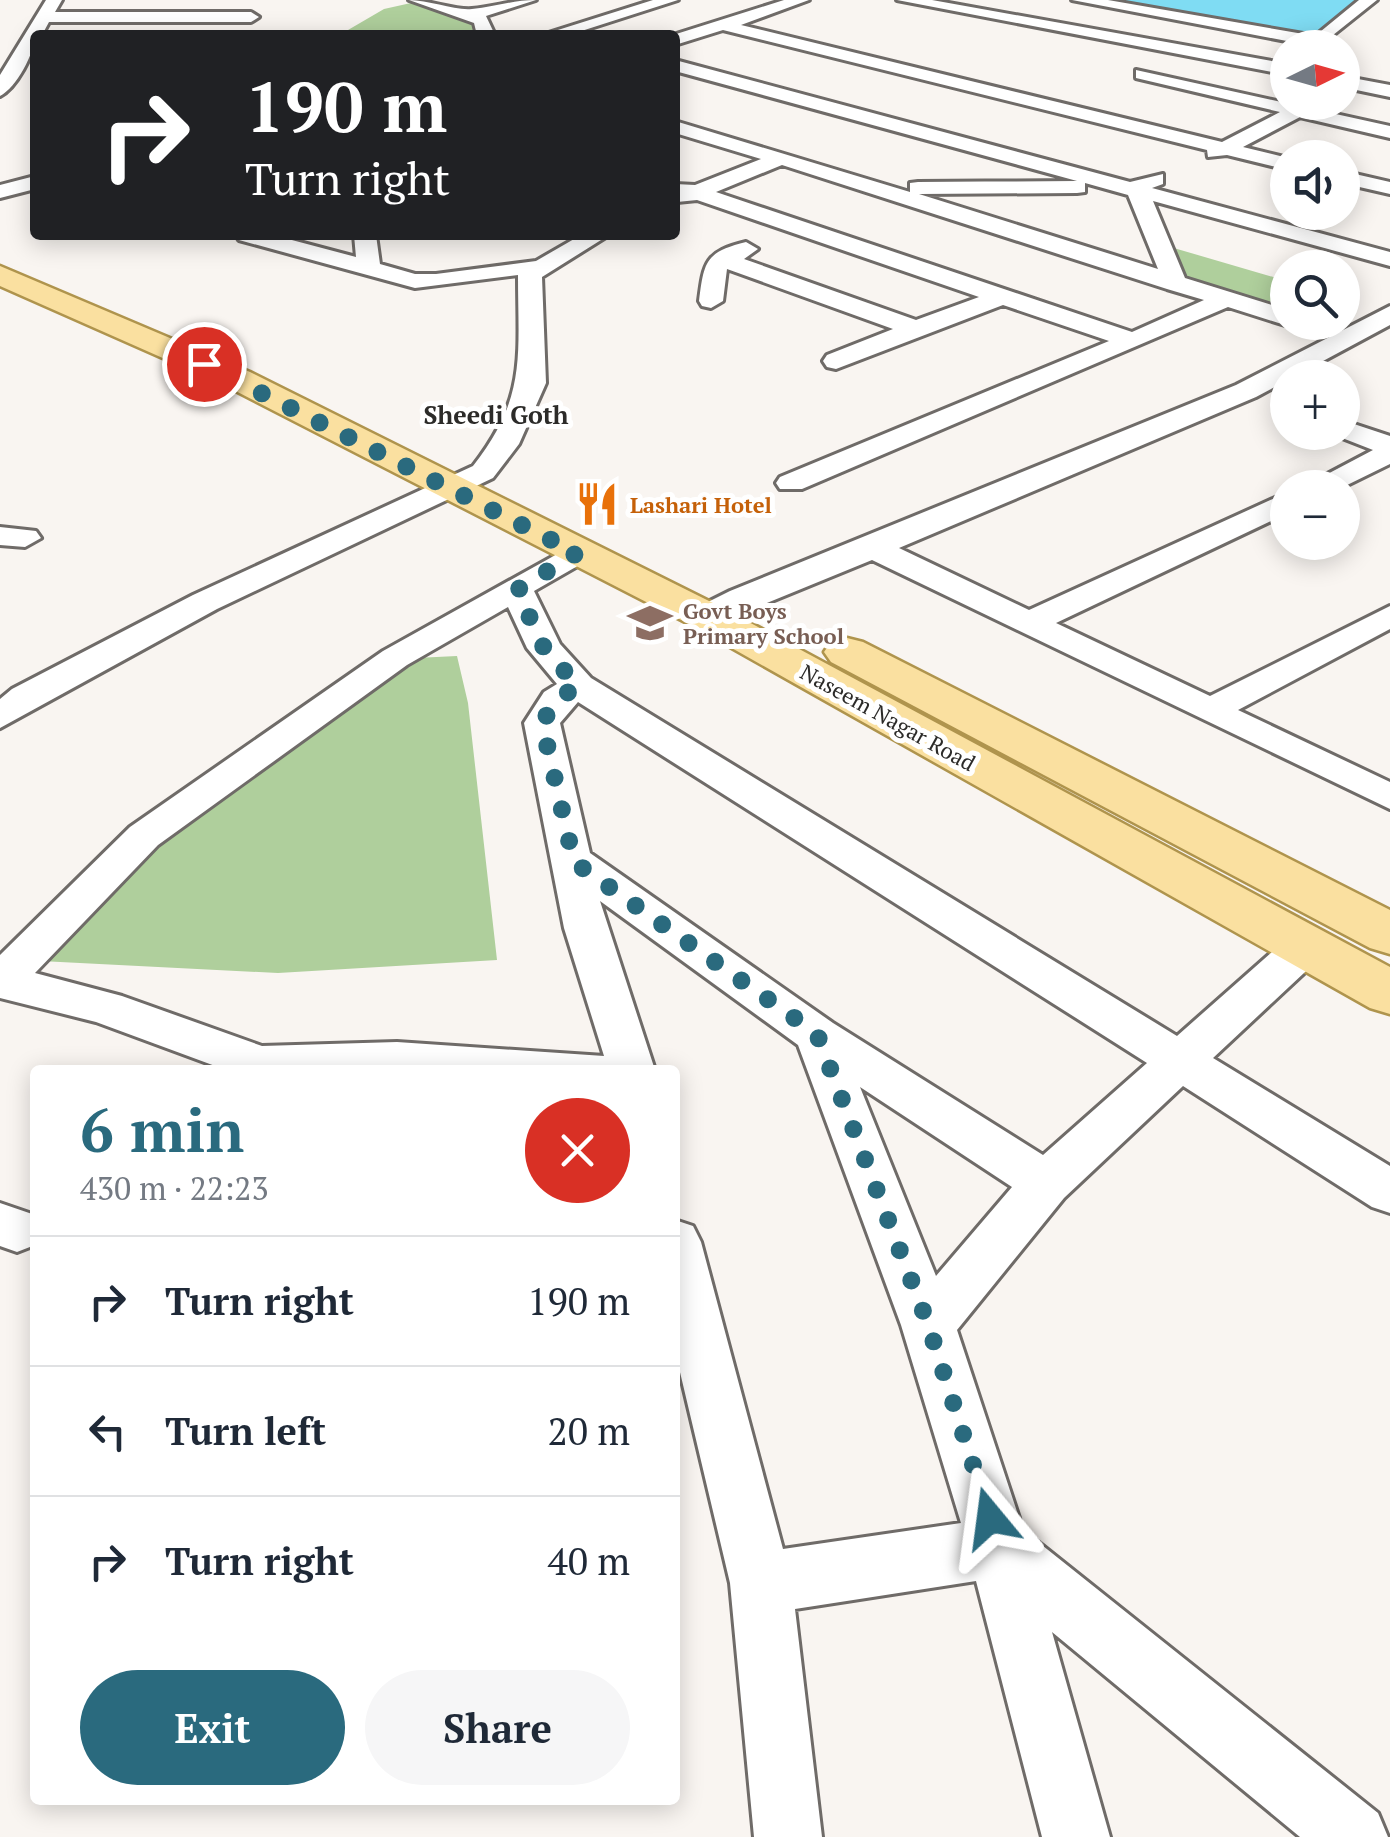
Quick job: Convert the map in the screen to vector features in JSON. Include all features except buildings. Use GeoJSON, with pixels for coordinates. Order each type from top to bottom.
{"type":"FeatureCollection","features":[{"type":"Feature","properties":{"kind":"main road","name":"Naseem Nagar Road"},"geometry":{"type":"LineString","coordinates":[[0,250],[1390,934]]}},
{"type":"Feature","properties":{"kind":"main road","name":"Naseem Nagar Road"},"geometry":{"type":"LineString","coordinates":[[0,275],[465,480],[577,553],[724,607],[1390,993]]}},
{"type":"Feature","properties":{"kind":"street"},"geometry":{"type":"LineString","coordinates":[[37,30],[54,0]]}},
{"type":"Feature","properties":{"kind":"street"},"geometry":{"type":"LineString","coordinates":[[417,0],[482,20],[485,30]]}},
{"type":"Feature","properties":{"kind":"street"},"geometry":{"type":"LineString","coordinates":[[470,15],[528,0]]}},
{"type":"Feature","properties":{"kind":"street"},"geometry":{"type":"LineString","coordinates":[[568,30],[670,0]]}},
{"type":"Feature","properties":{"kind":"street"},"geometry":{"type":"LineString","coordinates":[[680,38],[801,0]]}},
{"type":"Feature","properties":{"kind":"street"},"geometry":{"type":"LineString","coordinates":[[905,0],[1270,67]]}},
{"type":"Feature","properties":{"kind":"street"},"geometry":{"type":"LineString","coordinates":[[1080,0],[1318,42],[1369,0]]}},
{"type":"Feature","properties":{"kind":"street"},"geometry":{"type":"LineString","coordinates":[[150,30],[246,25]]}},
{"type":"Feature","properties":{"kind":"street"},"geometry":{"type":"LineString","coordinates":[[722,25],[1270,160]]}},
{"type":"Feature","properties":{"kind":"street"},"geometry":{"type":"LineString","coordinates":[[4,84],[30,42]]}},
{"type":"Feature","properties":{"kind":"street"},"geometry":{"type":"LineString","coordinates":[[680,66],[1136,187],[1390,260]]}},
{"type":"Feature","properties":{"kind":"street"},"geometry":{"type":"LineString","coordinates":[[1142,74],[1270,103]]}},
{"type":"Feature","properties":{"kind":"street"},"geometry":{"type":"LineString","coordinates":[[4,84],[30,79]]}},
{"type":"Feature","properties":{"kind":"street"},"geometry":{"type":"LineString","coordinates":[[1360,85],[1390,91]]}},
{"type":"Feature","properties":{"kind":"street"},"geometry":{"type":"LineString","coordinates":[[878,188],[1136,187],[1280,120]]}},
{"type":"Feature","properties":{"kind":"street"},"geometry":{"type":"LineString","coordinates":[[1340,120],[1390,132]]}},
{"type":"Feature","properties":{"kind":"street"},"geometry":{"type":"LineString","coordinates":[[680,129],[1270,313]]}},
{"type":"Feature","properties":{"kind":"street"},"geometry":{"type":"LineString","coordinates":[[694,157],[776,159]]}},
{"type":"Feature","properties":{"kind":"street"},"geometry":{"type":"LineString","coordinates":[[682,195],[776,159]]}},
{"type":"Feature","properties":{"kind":"street"},"geometry":{"type":"LineString","coordinates":[[1360,181],[1390,188]]}},
{"type":"Feature","properties":{"kind":"street"},"geometry":{"type":"LineString","coordinates":[[0,192],[30,183]]}},
{"type":"Feature","properties":{"kind":"street"},"geometry":{"type":"LineString","coordinates":[[1136,187],[1176,284]]}},
{"type":"Feature","properties":{"kind":"street"},"geometry":{"type":"LineString","coordinates":[[682,195],[796,227],[1132,341]]}},
{"type":"Feature","properties":{"kind":"street"},"geometry":{"type":"LineString","coordinates":[[711,300],[714,268],[722,260],[796,227]]}},
{"type":"Feature","properties":{"kind":"street"},"geometry":{"type":"LineString","coordinates":[[265,240],[414,284],[512,268],[546,268]]}},
{"type":"Feature","properties":{"kind":"street"},"geometry":{"type":"LineString","coordinates":[[366,240],[369,268]]}},
{"type":"Feature","properties":{"kind":"street"},"geometry":{"type":"LineString","coordinates":[[0,717],[25,697],[206,602],[465,480],[506,444],[532,383],[530,274],[590,240]]}},
{"type":"Feature","properties":{"kind":"street"},"geometry":{"type":"LineString","coordinates":[[722,260],[916,329]]}},
{"type":"Feature","properties":{"kind":"street"},"geometry":{"type":"LineString","coordinates":[[836,362],[1002,296]]}},
{"type":"Feature","properties":{"kind":"street"},"geometry":{"type":"LineString","coordinates":[[792,483],[1226,299]]}},
{"type":"Feature","properties":{"kind":"street"},"geometry":{"type":"LineString","coordinates":[[724,607],[1363,344],[1390,314]]}},
{"type":"Feature","properties":{"kind":"street"},"geometry":{"type":"LineString","coordinates":[[1351,340],[1363,344]]}},
{"type":"Feature","properties":{"kind":"street"},"geometry":{"type":"LineString","coordinates":[[1246,391],[1270,400]]}},
{"type":"Feature","properties":{"kind":"street"},"geometry":{"type":"LineString","coordinates":[[1360,436],[1390,449]]}},
{"type":"Feature","properties":{"kind":"street"},"geometry":{"type":"LineString","coordinates":[[1350,470],[1390,449]]}},
{"type":"Feature","properties":{"kind":"street"},"geometry":{"type":"LineString","coordinates":[[1029,623],[1270,509]]}},
{"type":"Feature","properties":{"kind":"street"},"geometry":{"type":"LineString","coordinates":[[872,548],[1390,796]]}},
{"type":"Feature","properties":{"kind":"street"},"geometry":{"type":"LineString","coordinates":[[1,982],[144,836],[395,658],[577,553]]}},
{"type":"Feature","properties":{"kind":"street"},"geometry":{"type":"LineString","coordinates":[[517,590],[544,648],[578,686],[1390,1192]]}},
{"type":"Feature","properties":{"kind":"street"},"geometry":{"type":"LineString","coordinates":[[1210,710],[1385,625]]}},
{"type":"Feature","properties":{"kind":"street"},"geometry":{"type":"LineString","coordinates":[[578,686],[556,700],[542,723],[586,928],[630,1065]]}},
{"type":"Feature","properties":{"kind":"street"},"geometry":{"type":"LineString","coordinates":[[574,862],[817,1034],[1046,1183]]}},
{"type":"Feature","properties":{"kind":"street"},"geometry":{"type":"LineString","coordinates":[[928,1324],[1046,1183],[1306,947]]}},
{"type":"Feature","properties":{"kind":"street"},"geometry":{"type":"LineString","coordinates":[[1,982],[106,1008],[260,1064],[397,1060],[494,1065]]}},
{"type":"Feature","properties":{"kind":"street"},"geometry":{"type":"LineString","coordinates":[[817,1034],[928,1324],[998,1548],[1076,1837]]}},
{"type":"Feature","properties":{"kind":"street"},"geometry":{"type":"LineString","coordinates":[[680,1262],[760,1584],[788,1837]]}},
{"type":"Feature","properties":{"kind":"street"},"geometry":{"type":"LineString","coordinates":[[760,1584],[998,1548],[1354,1837]]}},
{"type":"Feature","properties":{"kind":"green space"},"geometry":{"type":"Polygon","coordinates":[[[420,1],[470,15],[482,30],[348,30],[384,9],[420,1]]]}},
{"type":"Feature","properties":{"kind":"green space"},"geometry":{"type":"Polygon","coordinates":[[[1160,244],[1270,276],[1270,313],[1176,284],[1160,244]]]}},
{"type":"Feature","properties":{"kind":"green space"},"geometry":{"type":"Polygon","coordinates":[[[457,656],[468,703],[497,960],[278,973],[21,960],[144,836],[395,659],[457,656]]]}},
{"type":"Feature","properties":{"kind":"water"},"geometry":{"type":"Polygon","coordinates":[[[1080,0],[1369,0],[1333,30],[1270,30],[1270,34],[1080,0]]]}},
{"type":"Feature","properties":{"kind":"place","name":"Lashari Hotel"},"geometry":{"type":"Point","coordinates":[597,504]}},
{"type":"Feature","properties":{"kind":"place","name":"Govt Boys Primary School"},"geometry":{"type":"Point","coordinates":[650,623]}},
{"type":"Feature","properties":{"kind":"district","name":"Sheedi Goth"},"geometry":{"type":"Point","coordinates":[496,414]}},
{"type":"Feature","properties":{"kind":"route"},"geometry":{"type":"LineString","coordinates":[[204,364],[577,553],[517,590],[544,648],[578,686],[556,700],[542,723],[574,862],[817,1034],[928,1324],[990,1518]]}}]}
